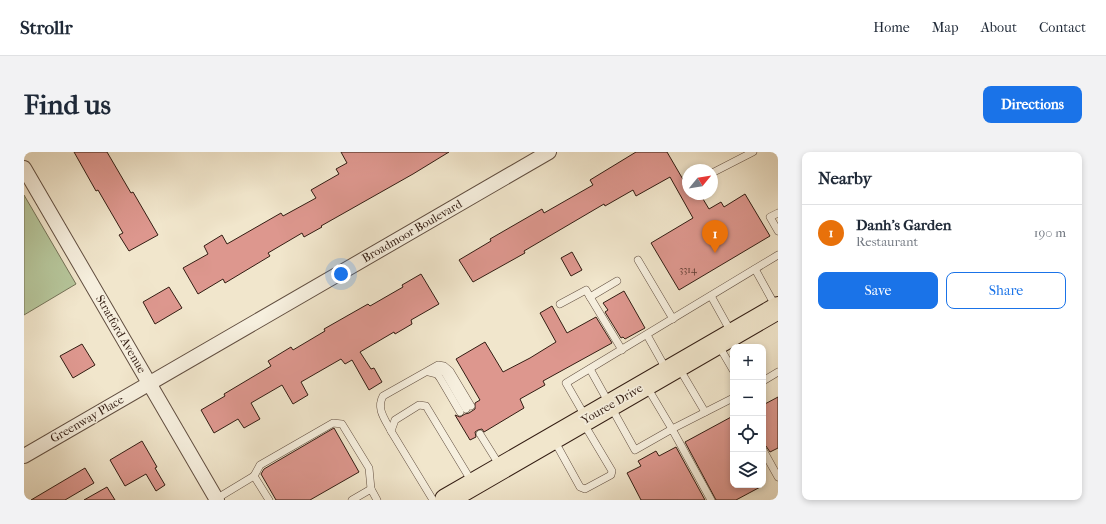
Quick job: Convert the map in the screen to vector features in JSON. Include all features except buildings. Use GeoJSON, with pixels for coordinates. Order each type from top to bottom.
{"type":"FeatureCollection","features":[{"type":"Feature","properties":{"kind":"main road","name":"Youree Drive"},"geometry":{"type":"LineString","coordinates":[[446,500],[777,308]]}},
{"type":"Feature","properties":{"kind":"street","name":"Broadmoor Boulevard"},"geometry":{"type":"LineString","coordinates":[[150,383],[549,152]]}},
{"type":"Feature","properties":{"kind":"street","name":"Stratford Avenue"},"geometry":{"type":"LineString","coordinates":[[24,168],[150,383],[216,500]]}},
{"type":"Feature","properties":{"kind":"street","name":"Greenway Place"},"geometry":{"type":"LineString","coordinates":[[24,456],[150,383]]}},
{"type":"Feature","properties":{"kind":"lane"},"geometry":{"type":"LineString","coordinates":[[718,170],[753,152]]}},
{"type":"Feature","properties":{"kind":"lane"},"geometry":{"type":"LineString","coordinates":[[778,213],[770,217],[778,231]]}},
{"type":"Feature","properties":{"kind":"lane"},"geometry":{"type":"LineString","coordinates":[[553,438],[580,487],[585,489],[611,475],[612,471],[566,383],[778,255]]}},
{"type":"Feature","properties":{"kind":"lane"},"geometry":{"type":"LineString","coordinates":[[638,260],[673,319]]}},
{"type":"Feature","properties":{"kind":"lane"},"geometry":{"type":"LineString","coordinates":[[755,269],[777,308]]}},
{"type":"Feature","properties":{"kind":"lane"},"geometry":{"type":"LineString","coordinates":[[590,297],[617,281]]}},
{"type":"Feature","properties":{"kind":"lane"},"geometry":{"type":"LineString","coordinates":[[560,304],[586,290],[622,350]]}},
{"type":"Feature","properties":{"kind":"lane"},"geometry":{"type":"LineString","coordinates":[[711,296],[730,358]]}},
{"type":"Feature","properties":{"kind":"lane"},"geometry":{"type":"LineString","coordinates":[[647,335],[705,412]]}},
{"type":"Feature","properties":{"kind":"lane"},"geometry":{"type":"LineString","coordinates":[[427,371],[437,374],[466,409],[450,371],[444,366],[438,365],[427,371],[383,396],[380,407],[381,413],[391,431],[433,500]]}},
{"type":"Feature","properties":{"kind":"lane"},"geometry":{"type":"LineString","coordinates":[[590,369],[635,450],[730,400]]}},
{"type":"Feature","properties":{"kind":"lane"},"geometry":{"type":"LineString","coordinates":[[765,380],[778,372]]}},
{"type":"Feature","properties":{"kind":"lane"},"geometry":{"type":"LineString","coordinates":[[645,384],[711,500]]}},
{"type":"Feature","properties":{"kind":"lane"},"geometry":{"type":"LineString","coordinates":[[391,431],[395,420],[419,405],[426,406],[473,484]]}},
{"type":"Feature","properties":{"kind":"lane"},"geometry":{"type":"LineString","coordinates":[[216,500],[254,476],[260,465],[333,423],[342,424],[369,468],[371,489],[377,500]]}},
{"type":"Feature","properties":{"kind":"lane"},"geometry":{"type":"LineString","coordinates":[[487,444],[481,434],[501,468]]}},
{"type":"Feature","properties":{"kind":"lane"},"geometry":{"type":"LineString","coordinates":[[764,452],[778,477]]}},
{"type":"Feature","properties":{"kind":"lane"},"geometry":{"type":"LineString","coordinates":[[254,476],[269,500]]}},
{"type":"Feature","properties":{"kind":"lane"},"geometry":{"type":"LineString","coordinates":[[352,500],[371,489]]}},
{"type":"Feature","properties":{"kind":"green space"},"geometry":{"type":"Polygon","coordinates":[[[24,195],[76,284],[24,315],[24,195]]]}},
{"type":"Feature","properties":{"kind":"place","name":"Danh's Garden"},"geometry":{"type":"Point","coordinates":[715,253]}}]}
